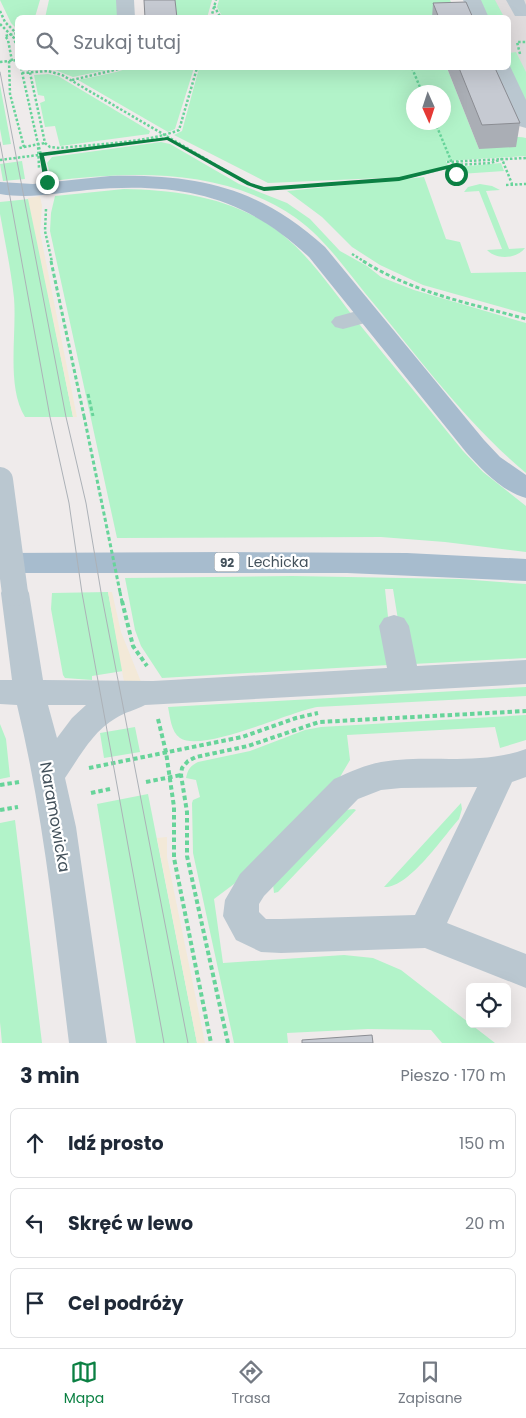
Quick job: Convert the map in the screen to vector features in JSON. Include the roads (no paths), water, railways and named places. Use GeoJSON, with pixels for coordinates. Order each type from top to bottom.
{"type":"FeatureCollection","features":[{"type":"Feature","properties":{"kind":"main road"},"geometry":{"type":"LineString","coordinates":[[0,188],[23,191],[126,182],[160,183],[224,195],[268,213],[292,229],[317,252],[476,446],[491,463],[526,489]]}},
{"type":"Feature","properties":{"kind":"main road","name":"Lechicka"},"geometry":{"type":"LineString","coordinates":[[0,563],[366,562],[454,564],[526,570]]}},
{"type":"Feature","properties":{"kind":"street"},"geometry":{"type":"LineString","coordinates":[[125,0],[126,15]]}},
{"type":"Feature","properties":{"kind":"street"},"geometry":{"type":"LineString","coordinates":[[472,0],[479,15]]}},
{"type":"Feature","properties":{"kind":"street"},"geometry":{"type":"LineString","coordinates":[[503,70],[526,122]]}},
{"type":"Feature","properties":{"kind":"street"},"geometry":{"type":"LineString","coordinates":[[343,322],[368,315]]}},
{"type":"Feature","properties":{"kind":"street","name":"Naramowicka"},"geometry":{"type":"LineString","coordinates":[[0,480],[16,593],[15,692],[49,776],[59,827],[88,1043]]}},
{"type":"Feature","properties":{"kind":"street"},"geometry":{"type":"LineString","coordinates":[[394,626],[404,678]]}},
{"type":"Feature","properties":{"kind":"street"},"geometry":{"type":"LineString","coordinates":[[15,692],[153,693],[526,672]]}},
{"type":"Feature","properties":{"kind":"street"},"geometry":{"type":"LineString","coordinates":[[49,776],[87,721],[103,709],[122,700],[153,693]]}},
{"type":"Feature","properties":{"kind":"street"},"geometry":{"type":"LineString","coordinates":[[513,767],[381,776],[354,784],[346,789],[252,886],[242,900],[241,916],[249,928],[262,935],[425,932],[526,971]]}},
{"type":"Feature","properties":{"kind":"street"},"geometry":{"type":"LineString","coordinates":[[425,932],[513,767]]}},
{"type":"Feature","properties":{"kind":"tram line"},"geometry":{"type":"LineString","coordinates":[[0,72],[66,417],[86,503],[101,592],[188,1043]]}},
{"type":"Feature","properties":{"kind":"tram line"},"geometry":{"type":"LineString","coordinates":[[0,142],[50,417],[69,503],[82,593],[164,1043]]}}]}
